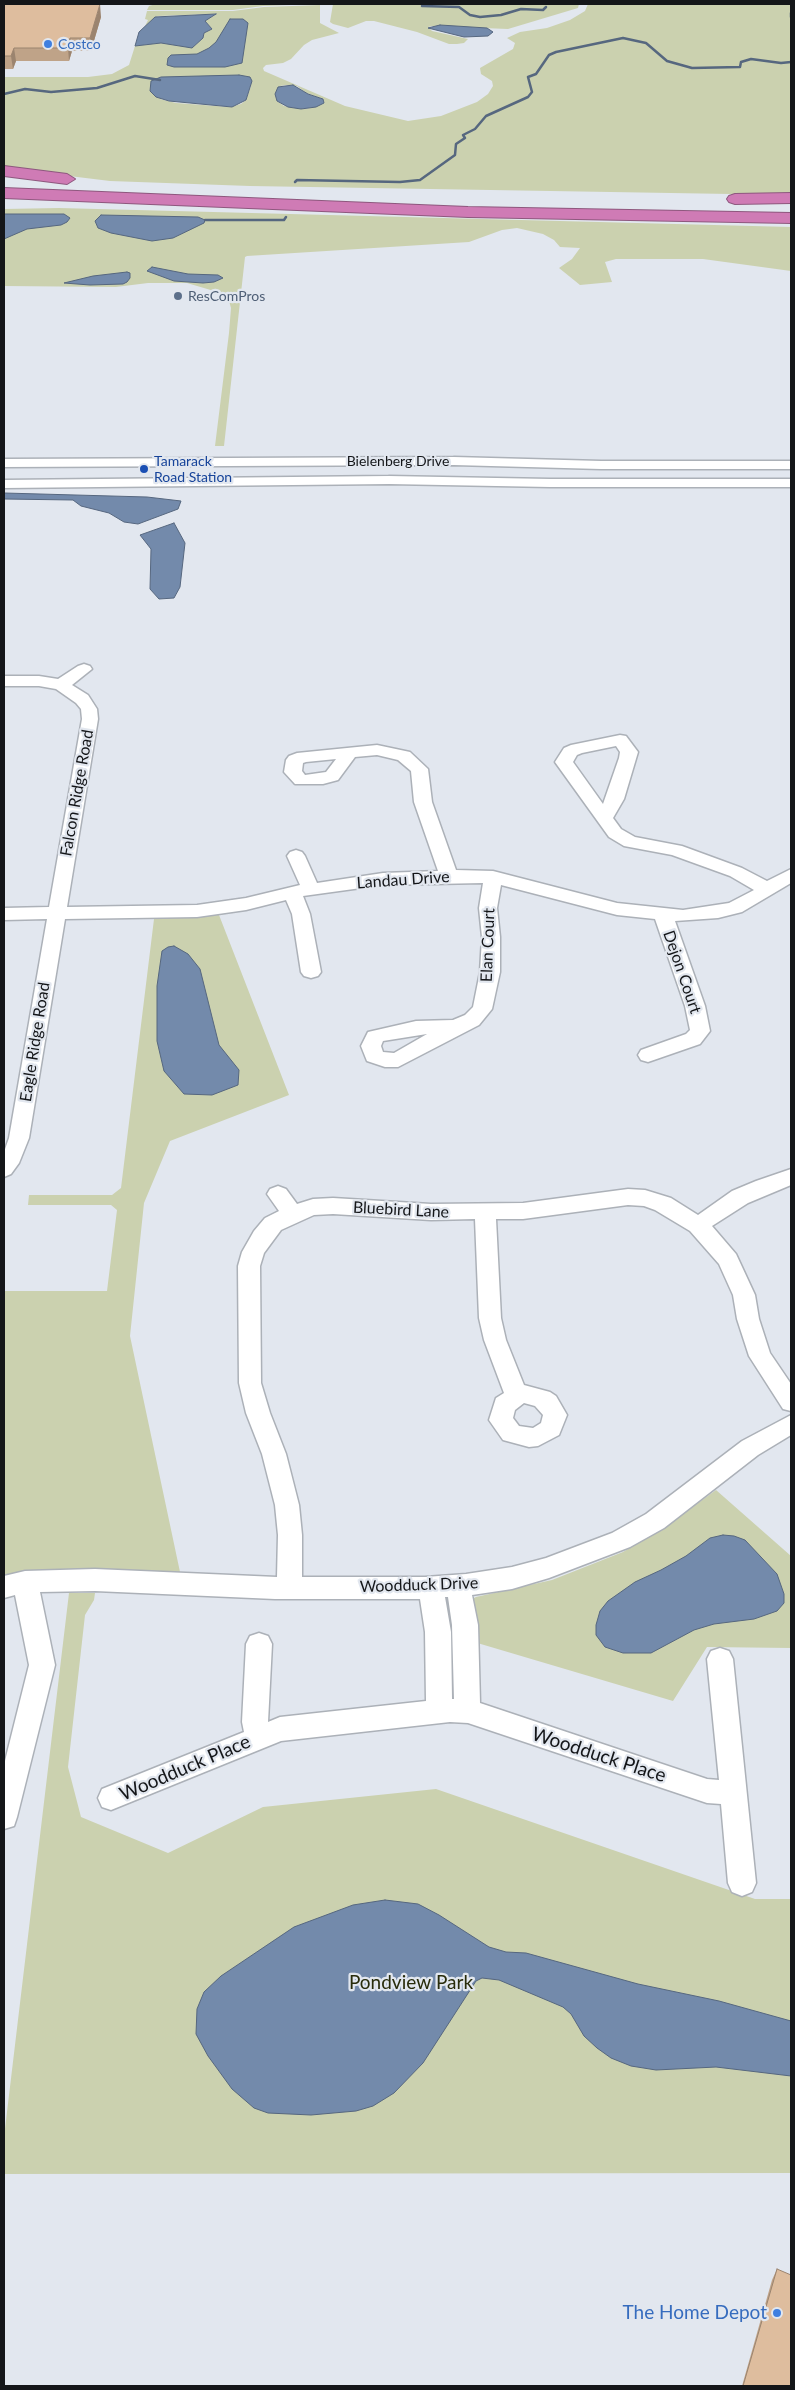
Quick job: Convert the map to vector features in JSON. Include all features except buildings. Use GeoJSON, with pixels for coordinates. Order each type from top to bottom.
{"type":"FeatureCollection","features":[{"type":"Feature","properties":{"kind":"highway"},"geometry":{"type":"LineString","coordinates":[[4,171],[130,188]]}},
{"type":"Feature","properties":{"kind":"highway"},"geometry":{"type":"LineString","coordinates":[[4,181],[130,188],[408,194]]}},
{"type":"Feature","properties":{"kind":"highway"},"geometry":{"type":"LineString","coordinates":[[4,192],[374,208],[639,216],[791,218]]}},
{"type":"Feature","properties":{"kind":"highway"},"geometry":{"type":"LineString","coordinates":[[718,199],[791,199]]}},
{"type":"Feature","properties":{"kind":"highway"},"geometry":{"type":"LineString","coordinates":[[4,205],[374,208]]}},
{"type":"Feature","properties":{"kind":"highway"},"geometry":{"type":"LineString","coordinates":[[639,216],[791,224]]}},
{"type":"Feature","properties":{"kind":"street","name":"Bielenberg Drive"},"geometry":{"type":"LineString","coordinates":[[4,463],[454,460],[601,465],[791,465]]}},
{"type":"Feature","properties":{"kind":"street","name":"Bielenberg Drive"},"geometry":{"type":"LineString","coordinates":[[4,484],[389,480],[550,483],[791,483]]}},
{"type":"Feature","properties":{"kind":"street"},"geometry":{"type":"LineString","coordinates":[[61,684],[84,669]]}},
{"type":"Feature","properties":{"kind":"street","name":"Falcon Ridge Road"},"geometry":{"type":"LineString","coordinates":[[4,681],[39,681],[61,684],[82,699],[89,709],[90,719],[56,911]]}},
{"type":"Feature","properties":{"kind":"street"},"geometry":{"type":"LineString","coordinates":[[350,752],[377,750],[395,753],[404,756],[419,769],[423,802],[443,855],[448,876]]}},
{"type":"Feature","properties":{"kind":"street"},"geometry":{"type":"LineString","coordinates":[[604,818],[615,833],[630,842],[676,850],[736,872],[769,890]]}},
{"type":"Feature","properties":{"kind":"street"},"geometry":{"type":"LineString","coordinates":[[296,856],[311,890]]}},
{"type":"Feature","properties":{"kind":"street","name":"Landau Drive"},"geometry":{"type":"LineString","coordinates":[[4,914],[56,911],[197,911],[246,904],[292,892],[383,879],[448,876],[493,877],[522,883],[594,904],[663,915],[683,916],[735,908],[769,890],[791,874]]}},
{"type":"Feature","properties":{"kind":"street","name":"Elan Court"},"geometry":{"type":"LineString","coordinates":[[455,1028],[472,1020],[482,1009],[490,972],[491,937],[488,908],[493,877]]}},
{"type":"Feature","properties":{"kind":"street"},"geometry":{"type":"LineString","coordinates":[[292,892],[301,914],[311,972]]}},
{"type":"Feature","properties":{"kind":"street","name":"Eagle Ridge Road"},"geometry":{"type":"LineString","coordinates":[[4,1169],[12,1158],[19,1138],[56,911]]}},
{"type":"Feature","properties":{"kind":"street","name":"Dejon Court"},"geometry":{"type":"LineString","coordinates":[[648,1055],[692,1040],[700,1030],[695,1006],[663,915]]}},
{"type":"Feature","properties":{"kind":"street"},"geometry":{"type":"LineString","coordinates":[[698,1225],[740,1197],[763,1186],[791,1177]]}},
{"type":"Feature","properties":{"kind":"street"},"geometry":{"type":"LineString","coordinates":[[278,1194],[293,1214]]}},
{"type":"Feature","properties":{"kind":"street","name":"Bluebird Lane"},"geometry":{"type":"LineString","coordinates":[[289,1588],[290,1535],[287,1505],[274,1454],[258,1413],[250,1383],[249,1266],[252,1252],[273,1224],[293,1214],[313,1208],[333,1206],[431,1212],[486,1213],[563,1207],[628,1197],[645,1198],[662,1204],[698,1225],[714,1241],[734,1272],[744,1295],[748,1319],[760,1356],[791,1402]]}},
{"type":"Feature","properties":{"kind":"street"},"geometry":{"type":"LineString","coordinates":[[486,1213],[490,1318],[495,1340],[517,1396]]}},
{"type":"Feature","properties":{"kind":"street","name":"Woodduck Drive"},"geometry":{"type":"LineString","coordinates":[[15,1584],[95,1580],[289,1588],[431,1588],[512,1578],[549,1568],[621,1540],[655,1521],[750,1448],[791,1424]]}},
{"type":"Feature","properties":{"kind":"street"},"geometry":{"type":"LineString","coordinates":[[4,1817],[41,1675],[42,1655],[15,1584]]}},
{"type":"Feature","properties":{"kind":"street"},"geometry":{"type":"LineString","coordinates":[[458,1586],[465,1625],[467,1711]]}},
{"type":"Feature","properties":{"kind":"street"},"geometry":{"type":"LineString","coordinates":[[431,1588],[438,1632],[439,1711]]}},
{"type":"Feature","properties":{"kind":"street","name":"Woodduck Place"},"geometry":{"type":"LineString","coordinates":[[258,1737],[255,1722],[259,1644]]}},
{"type":"Feature","properties":{"kind":"street"},"geometry":{"type":"LineString","coordinates":[[720,1659],[742,1883]]}},
{"type":"Feature","properties":{"kind":"street","name":"Woodduck Place"},"geometry":{"type":"LineString","coordinates":[[111,1798],[258,1737],[288,1727],[439,1711],[467,1711],[699,1788],[733,1793]]}},
{"type":"Feature","properties":{"kind":"green space"},"geometry":{"type":"Polygon","coordinates":[[[156,4],[318,4],[263,6],[233,10],[147,10],[149,6],[156,4]]]}},
{"type":"Feature","properties":{"kind":"green space"},"geometry":{"type":"Polygon","coordinates":[[[333,4],[579,4],[578,8],[508,29],[428,27],[432,31],[468,39],[464,43],[449,44],[417,32],[374,21],[366,21],[348,28],[333,24],[330,22],[333,4]]]}},
{"type":"Feature","properties":{"kind":"green space"},"geometry":{"type":"Polygon","coordinates":[[[588,4],[791,4],[791,195],[250,186],[110,181],[4,168],[4,77],[88,77],[112,74],[129,65],[135,46],[159,43],[194,46],[203,38],[204,33],[212,29],[205,21],[216,14],[158,16],[145,26],[148,20],[145,19],[147,11],[233,11],[264,7],[320,5],[320,23],[339,33],[312,40],[304,45],[291,59],[283,63],[266,65],[263,68],[264,71],[345,106],[408,121],[441,116],[477,102],[488,94],[493,86],[492,81],[481,74],[480,68],[513,49],[515,43],[507,38],[520,32],[547,28],[570,20],[585,11],[588,4]],[[251,86],[160,99],[176,103],[230,107],[241,104],[246,100],[251,86]],[[280,86],[277,101],[284,106],[306,109],[324,103],[323,99],[306,93],[297,86],[280,86]]]}},
{"type":"Feature","properties":{"kind":"green space"},"geometry":{"type":"Polygon","coordinates":[[[59,208],[791,227],[791,271],[703,259],[616,259],[605,262],[612,282],[580,285],[559,268],[572,259],[580,248],[560,247],[554,240],[543,234],[517,228],[502,230],[469,242],[247,256],[245,257],[224,446],[215,446],[229,333],[231,308],[229,301],[214,291],[187,283],[148,283],[116,287],[4,286],[4,209],[59,208]]]}},
{"type":"Feature","properties":{"kind":"green space"},"geometry":{"type":"Polygon","coordinates":[[[219,915],[289,1095],[170,1141],[144,1203],[130,1336],[180,1572],[59,1570],[4,1576],[4,1291],[107,1291],[117,1210],[111,1205],[28,1205],[29,1195],[112,1195],[121,1188],[154,919],[219,915]]]}},
{"type":"Feature","properties":{"kind":"green space"},"geometry":{"type":"Polygon","coordinates":[[[716,1490],[791,1556],[791,1648],[707,1647],[673,1701],[474,1642],[472,1599],[552,1580],[623,1552],[665,1527],[716,1490]]]}},
{"type":"Feature","properties":{"kind":"green space","name":"Pondview Park"},"geometry":{"type":"Polygon","coordinates":[[[69,1593],[95,1593],[94,1600],[85,1615],[68,1767],[81,1817],[168,1853],[263,1807],[436,1789],[755,1899],[791,1899],[791,2173],[4,2174],[4,2137],[69,1593]]]}},
{"type":"Feature","properties":{"kind":"water"},"geometry":{"type":"Polygon","coordinates":[[[216,14],[205,21],[212,29],[204,33],[203,38],[192,48],[161,43],[135,46],[139,32],[155,17],[216,14]]]}},
{"type":"Feature","properties":{"kind":"water"},"geometry":{"type":"Polygon","coordinates":[[[230,19],[243,19],[248,23],[242,63],[225,67],[174,67],[167,65],[168,58],[171,55],[197,54],[209,48],[216,42],[230,19]]]}},
{"type":"Feature","properties":{"kind":"water"},"geometry":{"type":"Polygon","coordinates":[[[440,25],[487,28],[493,32],[488,36],[464,37],[428,28],[440,25]]]}},
{"type":"Feature","properties":{"kind":"water"},"geometry":{"type":"Polygon","coordinates":[[[239,75],[250,77],[252,81],[246,100],[232,107],[169,101],[156,97],[150,91],[151,81],[161,77],[239,75]]]}},
{"type":"Feature","properties":{"kind":"water"},"geometry":{"type":"Polygon","coordinates":[[[293,85],[308,94],[323,99],[324,103],[316,107],[301,109],[288,107],[277,101],[275,94],[278,87],[293,85]]]}},
{"type":"Feature","properties":{"kind":"water"},"geometry":{"type":"Polygon","coordinates":[[[4,214],[64,214],[70,218],[61,225],[27,229],[4,239],[4,214]]]}},
{"type":"Feature","properties":{"kind":"water"},"geometry":{"type":"Polygon","coordinates":[[[101,215],[198,217],[205,220],[204,223],[173,238],[152,241],[111,233],[98,228],[95,221],[101,215]]]}},
{"type":"Feature","properties":{"kind":"water"},"geometry":{"type":"Polygon","coordinates":[[[152,267],[188,274],[218,275],[223,278],[214,282],[203,283],[174,281],[147,271],[152,267]]]}},
{"type":"Feature","properties":{"kind":"water"},"geometry":{"type":"Polygon","coordinates":[[[130,273],[130,278],[123,284],[90,285],[64,283],[93,276],[130,273]]]}},
{"type":"Feature","properties":{"kind":"water"},"geometry":{"type":"Polygon","coordinates":[[[4,493],[147,497],[181,501],[178,509],[138,524],[124,522],[109,513],[81,506],[73,500],[4,499],[4,493]]]}},
{"type":"Feature","properties":{"kind":"water"},"geometry":{"type":"Polygon","coordinates":[[[174,523],[185,543],[180,587],[174,598],[159,599],[150,589],[151,549],[140,535],[174,523]]]}},
{"type":"Feature","properties":{"kind":"water"},"geometry":{"type":"Polygon","coordinates":[[[174,946],[188,954],[200,969],[219,1045],[239,1070],[238,1085],[212,1095],[184,1094],[164,1071],[157,1041],[157,986],[162,951],[174,946]]]}},
{"type":"Feature","properties":{"kind":"water"},"geometry":{"type":"Polygon","coordinates":[[[723,1535],[745,1540],[777,1574],[784,1594],[784,1603],[777,1611],[754,1619],[714,1624],[694,1630],[651,1653],[623,1653],[605,1647],[596,1635],[596,1625],[600,1611],[608,1601],[635,1582],[686,1556],[710,1538],[723,1535]]]}},
{"type":"Feature","properties":{"kind":"water"},"geometry":{"type":"Polygon","coordinates":[[[385,1900],[418,1904],[489,1947],[506,1952],[526,1953],[638,1984],[719,2001],[791,2021],[791,2076],[716,2067],[656,2070],[631,2066],[611,2058],[597,2048],[584,2036],[571,2014],[563,2007],[499,1980],[482,1978],[476,1981],[423,2063],[394,2093],[373,2106],[356,2111],[311,2115],[268,2113],[254,2108],[232,2089],[208,2056],[196,2034],[197,2009],[204,1992],[221,1976],[294,1927],[353,1905],[385,1900]]]}},
{"type":"Feature","properties":{"kind":"waterway"},"geometry":{"type":"LineString","coordinates":[[422,6],[459,7],[470,15],[480,17],[501,15],[521,9],[543,10],[546,7]]}},
{"type":"Feature","properties":{"kind":"waterway"},"geometry":{"type":"LineString","coordinates":[[295,182],[297,180],[400,182],[420,180],[455,155],[456,144],[465,138],[463,135],[475,129],[486,116],[528,97],[532,92],[528,77],[536,74],[549,55],[556,52],[623,38],[646,43],[667,61],[692,68],[740,67],[741,62],[751,59],[781,63],[791,62]]}},
{"type":"Feature","properties":{"kind":"waterway"},"geometry":{"type":"LineString","coordinates":[[4,94],[25,89],[51,92],[97,88],[135,76],[160,80]]}},
{"type":"Feature","properties":{"kind":"waterway"},"geometry":{"type":"LineString","coordinates":[[205,220],[284,220],[286,217]]}},
{"type":"Feature","properties":{"kind":"place","name":"Costco"},"geometry":{"type":"Point","coordinates":[48,44]}},
{"type":"Feature","properties":{"kind":"place","name":"ResComPros"},"geometry":{"type":"Point","coordinates":[178,296]}},
{"type":"Feature","properties":{"kind":"place","name":"Tamarack Road Station"},"geometry":{"type":"Point","coordinates":[144,469]}},
{"type":"Feature","properties":{"kind":"place","name":"The Home Depot"},"geometry":{"type":"Point","coordinates":[777,2313]}}]}
